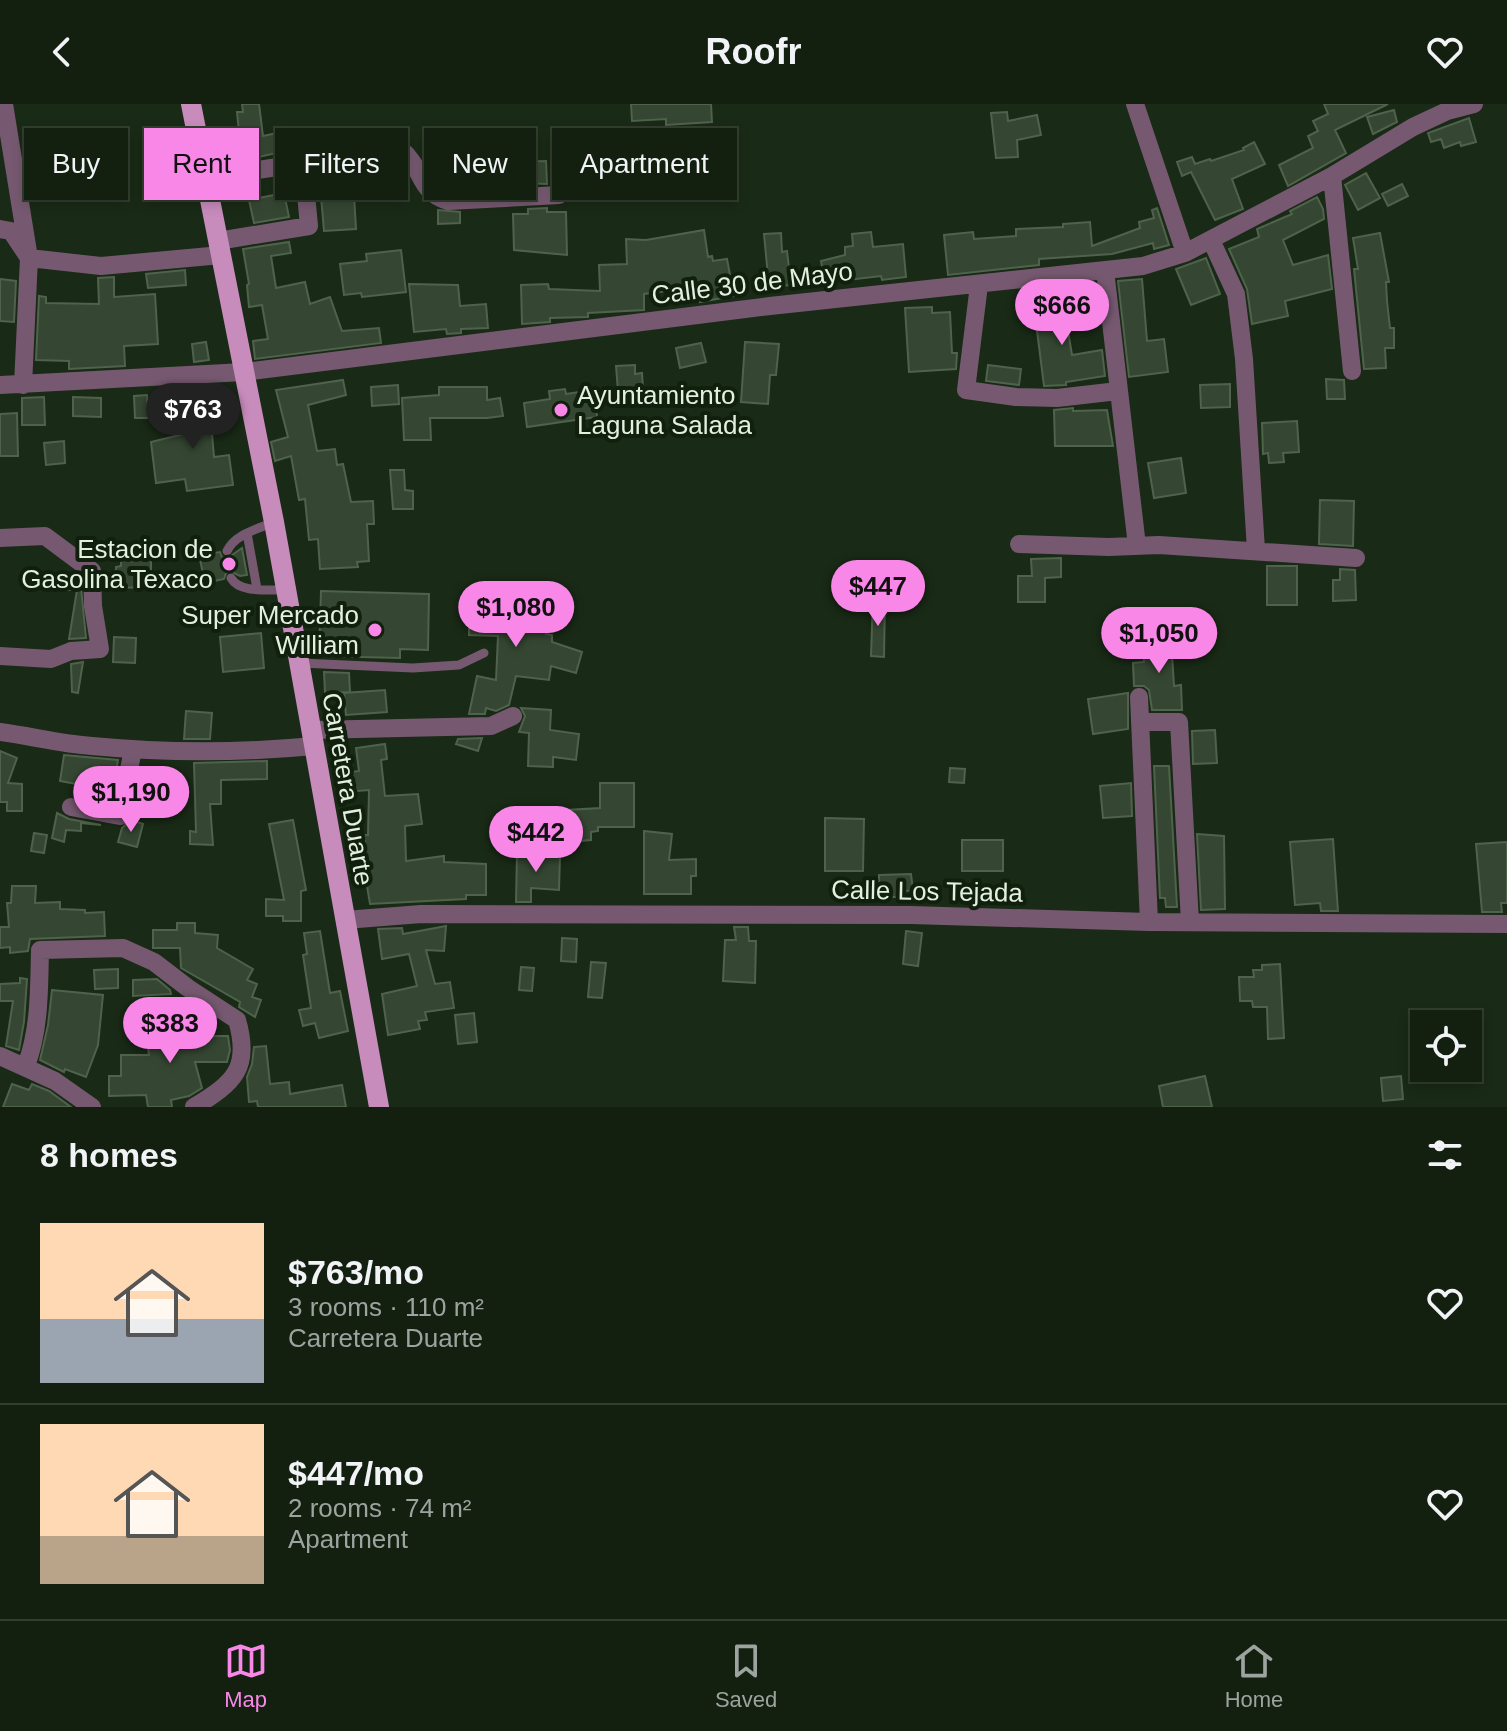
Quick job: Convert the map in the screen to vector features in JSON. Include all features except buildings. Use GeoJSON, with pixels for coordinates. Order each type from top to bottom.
{"type":"FeatureCollection","features":[{"type":"Feature","properties":{"kind":"main road","name":"Carretera Duarte"},"geometry":{"type":"LineString","coordinates":[[191,104],[196,128]]}},
{"type":"Feature","properties":{"kind":"main road","name":"Carretera Duarte"},"geometry":{"type":"LineString","coordinates":[[210,200],[287,590],[379,1107]]}},
{"type":"Feature","properties":{"kind":"street"},"geometry":{"type":"LineString","coordinates":[[4,104],[29,258],[23,385]]}},
{"type":"Feature","properties":{"kind":"street"},"geometry":{"type":"LineString","coordinates":[[1135,104],[1185,253]]}},
{"type":"Feature","properties":{"kind":"street","name":"Calle 30 de Mayo"},"geometry":{"type":"LineString","coordinates":[[0,385],[244,372],[770,306],[1143,266],[1185,253],[1332,176],[1413,127],[1447,111],[1474,104]]}},
{"type":"Feature","properties":{"kind":"street"},"geometry":{"type":"LineString","coordinates":[[408,154],[434,196],[448,201],[552,195]]}},
{"type":"Feature","properties":{"kind":"street"},"geometry":{"type":"LineString","coordinates":[[1332,176],[1352,371]]}},
{"type":"Feature","properties":{"kind":"street"},"geometry":{"type":"LineString","coordinates":[[0,229],[11,231],[29,258],[101,266],[219,248],[309,226],[307,200]]}},
{"type":"Feature","properties":{"kind":"street"},"geometry":{"type":"LineString","coordinates":[[1211,240],[1236,294],[1244,359],[1256,550]]}},
{"type":"Feature","properties":{"kind":"street"},"geometry":{"type":"LineString","coordinates":[[1105,270],[1137,546]]}},
{"type":"Feature","properties":{"kind":"street"},"geometry":{"type":"LineString","coordinates":[[979,285],[966,390],[1016,397],[1057,398],[1118,391]]}},
{"type":"Feature","properties":{"kind":"street"},"geometry":{"type":"LineString","coordinates":[[0,538],[45,536],[92,571],[93,606],[100,649],[71,651],[51,659],[0,656]]}},
{"type":"Feature","properties":{"kind":"street"},"geometry":{"type":"LineString","coordinates":[[1019,544],[1159,545],[1356,558]]}},
{"type":"Feature","properties":{"kind":"street"},"geometry":{"type":"LineString","coordinates":[[1139,697],[1149,922]]}},
{"type":"Feature","properties":{"kind":"street"},"geometry":{"type":"LineString","coordinates":[[0,732],[89,746],[222,751],[313,738],[491,726],[513,716]]}},
{"type":"Feature","properties":{"kind":"street"},"geometry":{"type":"LineString","coordinates":[[1140,722],[1179,722],[1190,922]]}},
{"type":"Feature","properties":{"kind":"street"},"geometry":{"type":"LineString","coordinates":[[71,807],[120,816],[133,749]]}},
{"type":"Feature","properties":{"kind":"street","name":"Calle Los Tejada"},"geometry":{"type":"LineString","coordinates":[[345,920],[421,914],[879,915],[1149,922],[1507,924]]}},
{"type":"Feature","properties":{"kind":"street"},"geometry":{"type":"LineString","coordinates":[[26,1066],[33,1046],[38,1009],[40,950],[123,948],[154,962],[237,1020],[243,1041],[243,1058],[233,1077],[194,1107]]}},
{"type":"Feature","properties":{"kind":"street"},"geometry":{"type":"LineString","coordinates":[[0,1056],[55,1081],[92,1107]]}},
{"type":"Feature","properties":{"kind":"lane"},"geometry":{"type":"LineString","coordinates":[[227,551],[231,543],[247,533],[274,522]]}},
{"type":"Feature","properties":{"kind":"lane"},"geometry":{"type":"LineString","coordinates":[[247,533],[257,589]]}},
{"type":"Feature","properties":{"kind":"lane"},"geometry":{"type":"LineString","coordinates":[[231,578],[234,584],[242,588],[287,590]]}},
{"type":"Feature","properties":{"kind":"lane"},"geometry":{"type":"LineString","coordinates":[[300,663],[413,668],[459,665],[484,653]]}},
{"type":"Feature","properties":{"kind":"place","name":"Ayuntamiento Laguna Salada"},"geometry":{"type":"Point","coordinates":[561,410]}},
{"type":"Feature","properties":{"kind":"place","name":"Estacion de Gasolina Texaco"},"geometry":{"type":"Point","coordinates":[229,564]}},
{"type":"Feature","properties":{"kind":"place","name":"Super Mercado William"},"geometry":{"type":"Point","coordinates":[375,630]}}]}
